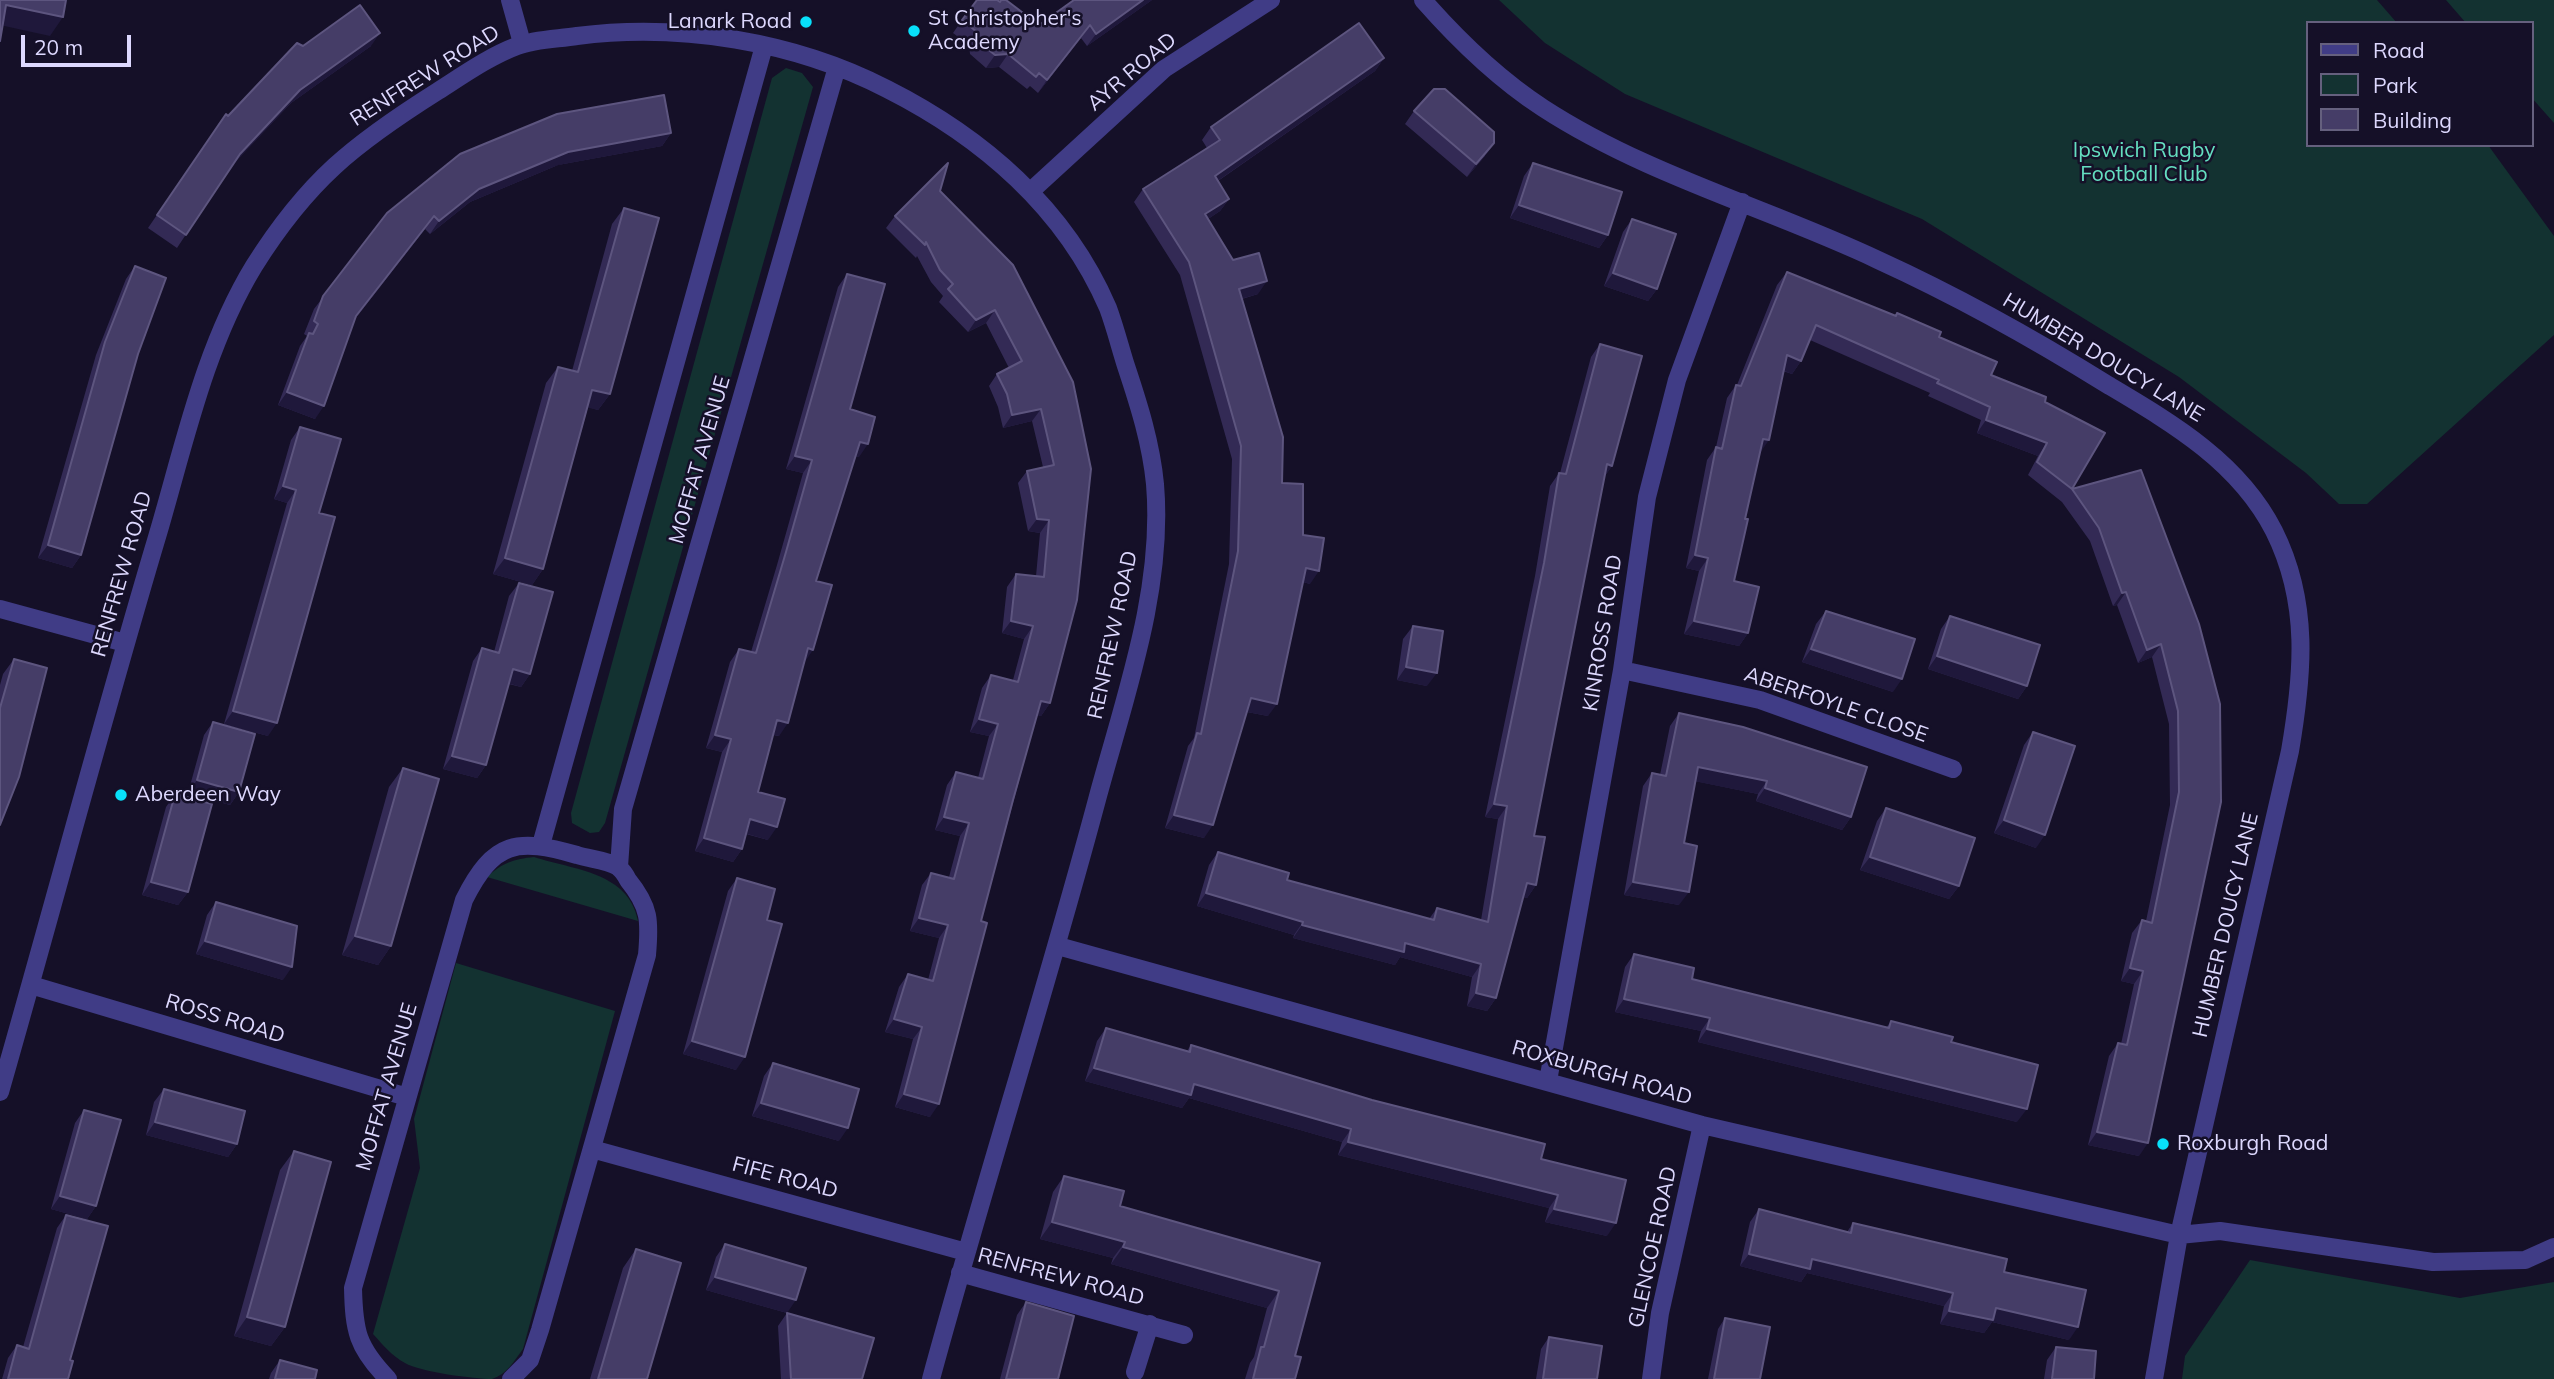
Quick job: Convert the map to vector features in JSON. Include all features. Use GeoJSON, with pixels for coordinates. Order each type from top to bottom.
{"type":"FeatureCollection","features":[{"type":"Feature","properties":{"kind":"street"},"geometry":{"type":"LineString","coordinates":[[510,0],[522,43]]}},
{"type":"Feature","properties":{"kind":"street","name":"AYR ROAD"},"geometry":{"type":"LineString","coordinates":[[1032,191],[1164,69],[1271,0]]}},
{"type":"Feature","properties":{"kind":"street","name":"HUMBER DOUCY LANE"},"geometry":{"type":"LineString","coordinates":[[1423,0],[1458,41],[1544,109],[1640,161],[1879,260],[1976,308],[2164,419],[2200,444],[2236,478],[2260,509],[2282,548],[2300,609],[2300,691],[2290,751],[2179,1235],[2154,1379]]}},
{"type":"Feature","properties":{"kind":"street","name":"RENFREW ROAD"},"geometry":{"type":"LineString","coordinates":[[0,1091],[125,643],[213,347],[251,271],[320,177],[368,135],[475,68],[522,43],[616,32],[683,33],[764,46],[837,68],[922,106],[970,139],[1032,191],[1068,236],[1107,307],[1147,433],[1155,488],[1155,555],[1137,651],[1058,946],[966,1252],[931,1379]]}},
{"type":"Feature","properties":{"kind":"street"},"geometry":{"type":"LineString","coordinates":[[541,845],[764,46]]}},
{"type":"Feature","properties":{"kind":"street","name":"MOFFAT AVENUE"},"geometry":{"type":"LineString","coordinates":[[388,1379],[369,1359],[354,1327],[353,1288],[464,900],[477,875],[503,852],[521,843],[541,845],[619,867],[623,809],[837,68]]}},
{"type":"Feature","properties":{"kind":"street","name":"KINROSS ROAD"},"geometry":{"type":"LineString","coordinates":[[1548,1081],[1622,670],[1647,497],[1677,380],[1742,202]]}},
{"type":"Feature","properties":{"kind":"street"},"geometry":{"type":"LineString","coordinates":[[0,609],[125,643]]}},
{"type":"Feature","properties":{"kind":"street","name":"ABERFOYLE CLOSE"},"geometry":{"type":"LineString","coordinates":[[1622,670],[1760,700],[1953,769]]}},
{"type":"Feature","properties":{"kind":"street"},"geometry":{"type":"LineString","coordinates":[[511,1379],[530,1360],[647,955],[650,920],[641,896],[619,867]]}},
{"type":"Feature","properties":{"kind":"street","name":"ROXBURGH ROAD"},"geometry":{"type":"LineString","coordinates":[[1058,946],[1702,1125],[2179,1235],[2220,1231],[2433,1262],[2525,1260],[2554,1247]]}},
{"type":"Feature","properties":{"kind":"street","name":"ROSS ROAD"},"geometry":{"type":"LineString","coordinates":[[31,985],[407,1097]]}},
{"type":"Feature","properties":{"kind":"street","name":"GLENCOE ROAD"},"geometry":{"type":"LineString","coordinates":[[1651,1379],[1660,1313],[1702,1125]]}},
{"type":"Feature","properties":{"kind":"street","name":"FIFE ROAD"},"geometry":{"type":"LineString","coordinates":[[592,1149],[966,1252]]}},
{"type":"Feature","properties":{"kind":"street","name":"RENFREW ROAD"},"geometry":{"type":"LineString","coordinates":[[960,1273],[1184,1335]]}},
{"type":"Feature","properties":{"kind":"street","name":"RENFREW ROAD"},"geometry":{"type":"LineString","coordinates":[[1135,1372],[1150,1324]]}},
{"type":"Feature","properties":{"kind":"green space","name":"Ipswich Rugby Football Club"},"geometry":{"type":"Polygon","coordinates":[[[1499,0],[2377,0],[2395,21],[2306,21],[2306,147],[2489,147],[2554,236],[2554,335],[2367,504],[2339,504],[2306,473],[2179,377],[1922,219],[1625,94],[1545,43],[1499,0]]]}},
{"type":"Feature","properties":{"kind":"green space"},"geometry":{"type":"Polygon","coordinates":[[[2446,0],[2554,0],[2554,123],[2533,99],[2533,21],[2464,21],[2446,0]]]}},
{"type":"Feature","properties":{"kind":"green space"},"geometry":{"type":"Polygon","coordinates":[[[786,68],[802,73],[813,87],[605,823],[599,832],[590,833],[572,823],[571,813],[772,78],[786,68]]]}},
{"type":"Feature","properties":{"kind":"green space"},"geometry":{"type":"Polygon","coordinates":[[[534,857],[582,870],[612,883],[624,892],[633,905],[638,921],[487,877],[509,862],[534,857]]]}},
{"type":"Feature","properties":{"kind":"green space"},"geometry":{"type":"Polygon","coordinates":[[[456,963],[615,1011],[523,1349],[506,1370],[492,1379],[448,1374],[412,1366],[396,1357],[373,1334],[420,1168],[414,1119],[456,963]]]}},
{"type":"Feature","properties":{"kind":"green space"},"geometry":{"type":"Polygon","coordinates":[[[2250,1260],[2460,1298],[2554,1282],[2554,1379],[2182,1379],[2185,1356],[2250,1260]]]}},
{"type":"Feature","properties":{"kind":"building"},"geometry":{"type":"Polygon","coordinates":[[[0,0],[66,0],[63,17],[6,5],[0,41],[0,0]]]}},
{"type":"Feature","properties":{"kind":"building"},"geometry":{"type":"Polygon","coordinates":[[[977,0],[1006,0],[1039,25],[1074,0],[1143,0],[1096,34],[1090,25],[1047,80],[1039,73],[1036,77],[1008,54],[995,55],[979,42],[977,32],[962,20],[977,0]]]}},
{"type":"Feature","properties":{"kind":"building"},"geometry":{"type":"Polygon","coordinates":[[[360,5],[380,33],[300,90],[240,154],[186,235],[157,215],[226,114],[228,116],[297,43],[303,46],[360,5]]]}},
{"type":"Feature","properties":{"kind":"building"},"geometry":{"type":"Polygon","coordinates":[[[1359,23],[1384,58],[1215,176],[1229,199],[1205,214],[1233,260],[1259,253],[1267,281],[1239,289],[1283,437],[1282,483],[1303,484],[1303,535],[1324,538],[1319,571],[1306,568],[1277,704],[1251,698],[1213,825],[1174,815],[1197,733],[1201,734],[1238,551],[1241,446],[1189,262],[1143,189],[1220,140],[1211,127],[1359,23]]]}},
{"type":"Feature","properties":{"kind":"building"},"geometry":{"type":"Polygon","coordinates":[[[1434,89],[1445,89],[1494,132],[1494,143],[1476,164],[1414,111],[1434,89]]]}},
{"type":"Feature","properties":{"kind":"building"},"geometry":{"type":"Polygon","coordinates":[[[664,95],[671,133],[568,152],[479,189],[439,221],[434,216],[356,316],[324,406],[287,392],[309,333],[313,334],[318,324],[314,321],[323,296],[387,213],[460,154],[557,114],[664,95]]]}},
{"type":"Feature","properties":{"kind":"building"},"geometry":{"type":"Polygon","coordinates":[[[948,163],[940,191],[1013,265],[1073,382],[1091,469],[1077,600],[1050,703],[1041,701],[1013,800],[981,921],[987,923],[939,1104],[904,1094],[922,1027],[894,1019],[908,974],[933,981],[948,925],[919,918],[931,873],[954,879],[969,823],[944,817],[956,772],[983,779],[998,724],[979,719],[991,675],[1018,682],[1033,626],[1011,621],[1016,574],[1044,577],[1049,520],[1037,519],[1027,471],[1054,465],[1041,409],[1012,415],[1007,394],[997,374],[1022,361],[995,310],[976,320],[948,289],[953,284],[940,270],[926,242],[925,245],[895,216],[948,163]]]}},
{"type":"Feature","properties":{"kind":"building"},"geometry":{"type":"Polygon","coordinates":[[[1533,163],[1622,192],[1608,235],[1519,205],[1533,163]]]}},
{"type":"Feature","properties":{"kind":"building"},"geometry":{"type":"Polygon","coordinates":[[[624,208],[659,218],[610,394],[592,390],[543,569],[505,558],[558,367],[578,372],[624,208]]]}},
{"type":"Feature","properties":{"kind":"building"},"geometry":{"type":"Polygon","coordinates":[[[1632,219],[1676,234],[1657,289],[1613,273],[1632,219]]]}},
{"type":"Feature","properties":{"kind":"building"},"geometry":{"type":"Polygon","coordinates":[[[135,266],[166,278],[138,354],[81,555],[48,545],[105,342],[135,266]]]}},
{"type":"Feature","properties":{"kind":"building"},"geometry":{"type":"Polygon","coordinates":[[[1787,272],[1941,332],[1939,337],[1997,362],[1991,375],[2046,397],[2045,402],[2105,433],[2072,489],[2037,462],[2047,443],[1986,420],[1990,407],[1937,383],[1939,380],[1816,325],[1801,361],[1787,355],[1769,440],[1763,439],[1745,519],[1748,519],[1734,581],[1759,587],[1748,633],[1694,621],[1708,558],[1695,555],[1716,447],[1722,449],[1736,385],[1741,386],[1787,272]]]}},
{"type":"Feature","properties":{"kind":"building"},"geometry":{"type":"Polygon","coordinates":[[[847,274],[885,284],[850,409],[875,417],[868,444],[860,442],[816,581],[832,585],[813,650],[808,648],[788,723],[777,720],[758,792],[785,799],[777,827],[750,819],[742,849],[704,838],[731,739],[715,735],[739,649],[756,653],[786,552],[812,460],[795,456],[847,274]]]}},
{"type":"Feature","properties":{"kind":"building"},"geometry":{"type":"Polygon","coordinates":[[[1600,344],[1642,356],[1612,466],[1607,464],[1534,836],[1545,837],[1536,885],[1527,883],[1496,998],[1476,993],[1481,964],[1405,943],[1404,952],[1302,925],[1303,922],[1206,893],[1218,852],[1289,873],[1287,880],[1434,920],[1437,908],[1488,922],[1507,806],[1494,804],[1544,563],[1559,473],[1566,474],[1600,344]]]}},
{"type":"Feature","properties":{"kind":"building"},"geometry":{"type":"Polygon","coordinates":[[[300,427],[341,439],[319,513],[335,517],[277,723],[233,711],[296,490],[283,486],[300,427]]]}},
{"type":"Feature","properties":{"kind":"building"},"geometry":{"type":"Polygon","coordinates":[[[2141,470],[2199,624],[2220,704],[2221,802],[2148,1143],[2097,1132],[2118,1043],[2127,1045],[2143,971],[2130,968],[2142,920],[2152,923],[2179,792],[2178,711],[2161,644],[2147,650],[2126,592],[2122,593],[2099,528],[2072,489],[2141,470]]]}},
{"type":"Feature","properties":{"kind":"building"},"geometry":{"type":"Polygon","coordinates":[[[519,583],[553,592],[530,674],[513,669],[486,765],[452,756],[482,648],[499,653],[519,583]]]}},
{"type":"Feature","properties":{"kind":"building"},"geometry":{"type":"Polygon","coordinates":[[[1826,611],[1915,639],[1902,679],[1811,649],[1826,611]]]}},
{"type":"Feature","properties":{"kind":"building"},"geometry":{"type":"Polygon","coordinates":[[[1950,616],[2040,645],[2027,686],[1937,656],[1950,616]]]}},
{"type":"Feature","properties":{"kind":"building"},"geometry":{"type":"Polygon","coordinates":[[[1413,626],[1443,631],[1437,673],[1406,667],[1413,626]]]}},
{"type":"Feature","properties":{"kind":"building"},"geometry":{"type":"Polygon","coordinates":[[[14,659],[47,668],[19,777],[0,825],[0,708],[14,659]]]}},
{"type":"Feature","properties":{"kind":"building"},"geometry":{"type":"Polygon","coordinates":[[[1679,713],[1743,727],[1867,767],[1851,817],[1765,788],[1767,781],[1698,767],[1684,843],[1697,846],[1689,892],[1633,882],[1652,773],[1666,776],[1679,713]]]}},
{"type":"Feature","properties":{"kind":"building"},"geometry":{"type":"Polygon","coordinates":[[[213,722],[255,734],[239,792],[197,780],[213,722]]]}},
{"type":"Feature","properties":{"kind":"building"},"geometry":{"type":"Polygon","coordinates":[[[2033,732],[2075,746],[2045,835],[2004,820],[2033,732]]]}},
{"type":"Feature","properties":{"kind":"building"},"geometry":{"type":"Polygon","coordinates":[[[403,768],[439,779],[391,946],[355,936],[403,768]]]}},
{"type":"Feature","properties":{"kind":"building"},"geometry":{"type":"Polygon","coordinates":[[[175,794],[212,804],[188,892],[151,882],[175,794]]]}},
{"type":"Feature","properties":{"kind":"building"},"geometry":{"type":"Polygon","coordinates":[[[1886,808],[1975,838],[1959,886],[1870,857],[1886,808]]]}},
{"type":"Feature","properties":{"kind":"building"},"geometry":{"type":"Polygon","coordinates":[[[737,878],[775,889],[767,920],[782,924],[745,1057],[692,1041],[737,878]]]}},
{"type":"Feature","properties":{"kind":"building"},"geometry":{"type":"Polygon","coordinates":[[[216,902],[297,926],[292,967],[205,941],[216,902]]]}},
{"type":"Feature","properties":{"kind":"building"},"geometry":{"type":"Polygon","coordinates":[[[1634,954],[1694,968],[1692,979],[1889,1028],[1891,1021],[1953,1037],[1951,1042],[2038,1065],[2027,1109],[1707,1029],[1710,1018],[1624,999],[1634,954]]]}},
{"type":"Feature","properties":{"kind":"building"},"geometry":{"type":"Polygon","coordinates":[[[1106,1028],[1190,1052],[1191,1045],[1372,1100],[1545,1144],[1541,1159],[1626,1180],[1616,1223],[1554,1209],[1558,1195],[1348,1142],[1351,1129],[1194,1084],[1191,1095],[1094,1068],[1106,1028]]]}},
{"type":"Feature","properties":{"kind":"building"},"geometry":{"type":"Polygon","coordinates":[[[773,1063],[859,1089],[848,1128],[761,1103],[773,1063]]]}},
{"type":"Feature","properties":{"kind":"building"},"geometry":{"type":"Polygon","coordinates":[[[164,1089],[245,1111],[237,1144],[155,1122],[164,1089]]]}},
{"type":"Feature","properties":{"kind":"building"},"geometry":{"type":"Polygon","coordinates":[[[84,1110],[121,1120],[96,1206],[60,1196],[84,1110]]]}},
{"type":"Feature","properties":{"kind":"building"},"geometry":{"type":"Polygon","coordinates":[[[294,1151],[331,1162],[285,1327],[247,1317],[294,1151]]]}},
{"type":"Feature","properties":{"kind":"building"},"geometry":{"type":"Polygon","coordinates":[[[1064,1176],[1124,1191],[1120,1206],[1320,1263],[1295,1356],[1301,1357],[1295,1379],[1253,1379],[1279,1291],[1123,1247],[1125,1242],[1052,1222],[1064,1176]]]}},
{"type":"Feature","properties":{"kind":"building"},"geometry":{"type":"Polygon","coordinates":[[[1759,1209],[1851,1233],[1853,1223],[2007,1259],[2004,1272],[2086,1290],[2078,1327],[1996,1308],[1993,1320],[1949,1311],[1953,1293],[1812,1259],[1810,1269],[1749,1254],[1759,1209]]]}},
{"type":"Feature","properties":{"kind":"building"},"geometry":{"type":"Polygon","coordinates":[[[66,1215],[108,1226],[70,1360],[73,1361],[68,1379],[8,1379],[17,1345],[29,1349],[66,1215]]]}},
{"type":"Feature","properties":{"kind":"building"},"geometry":{"type":"Polygon","coordinates":[[[725,1244],[806,1268],[796,1300],[715,1277],[725,1244]]]}},
{"type":"Feature","properties":{"kind":"building"},"geometry":{"type":"Polygon","coordinates":[[[636,1249],[681,1263],[647,1379],[598,1379],[636,1249]]]}},
{"type":"Feature","properties":{"kind":"building"},"geometry":{"type":"Polygon","coordinates":[[[1026,1302],[1074,1316],[1058,1379],[1006,1379],[1026,1302]]]}},
{"type":"Feature","properties":{"kind":"building"},"geometry":{"type":"Polygon","coordinates":[[[787,1313],[874,1338],[862,1379],[791,1379],[787,1313]]]}},
{"type":"Feature","properties":{"kind":"building"},"geometry":{"type":"Polygon","coordinates":[[[1725,1318],[1770,1327],[1760,1379],[1714,1379],[1725,1318]]]}},
{"type":"Feature","properties":{"kind":"building"},"geometry":{"type":"Polygon","coordinates":[[[1549,1337],[1602,1346],[1597,1379],[1543,1379],[1549,1337]]]}},
{"type":"Feature","properties":{"kind":"building"},"geometry":{"type":"Polygon","coordinates":[[[2056,1347],[2096,1351],[2094,1379],[2052,1379],[2056,1347]]]}},
{"type":"Feature","properties":{"kind":"building"},"geometry":{"type":"Polygon","coordinates":[[[280,1360],[317,1370],[315,1379],[275,1379],[280,1360]]]}},
{"type":"Feature","properties":{"kind":"place","name":"Lanark Road"},"geometry":{"type":"Point","coordinates":[806,22]}},
{"type":"Feature","properties":{"kind":"place","name":"St Christopher's Academy"},"geometry":{"type":"Point","coordinates":[914,31]}},
{"type":"Feature","properties":{"kind":"place","name":"Aberdeen Way"},"geometry":{"type":"Point","coordinates":[121,795]}},
{"type":"Feature","properties":{"kind":"place","name":"Roxburgh Road"},"geometry":{"type":"Point","coordinates":[2163,1144]}}]}
